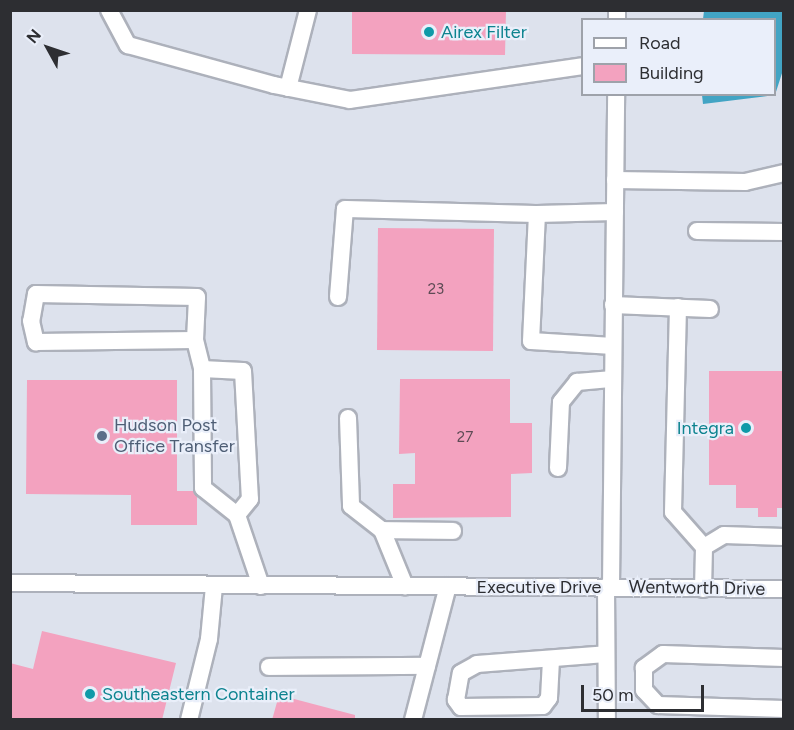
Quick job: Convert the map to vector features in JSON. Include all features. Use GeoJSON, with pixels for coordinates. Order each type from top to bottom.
{"type":"FeatureCollection","features":[{"type":"Feature","properties":{"kind":"street"},"geometry":{"type":"LineString","coordinates":[[109,10],[129,45],[288,88],[350,100],[581,66]]}},
{"type":"Feature","properties":{"kind":"street"},"geometry":{"type":"LineString","coordinates":[[288,88],[308,10]]}},
{"type":"Feature","properties":{"kind":"street","name":"Executive Drive"},"geometry":{"type":"LineString","coordinates":[[10,583],[609,587],[616,96]]}},
{"type":"Feature","properties":{"kind":"street"},"geometry":{"type":"LineString","coordinates":[[615,180],[745,182],[783,173]]}},
{"type":"Feature","properties":{"kind":"street"},"geometry":{"type":"LineString","coordinates":[[338,297],[345,209],[537,214],[615,212]]}},
{"type":"Feature","properties":{"kind":"street"},"geometry":{"type":"LineString","coordinates":[[537,214],[531,340],[614,346]]}},
{"type":"Feature","properties":{"kind":"street"},"geometry":{"type":"LineString","coordinates":[[697,231],[783,232]]}},
{"type":"Feature","properties":{"kind":"street"},"geometry":{"type":"LineString","coordinates":[[195,340],[36,342],[31,321],[36,294],[197,297],[195,340],[202,369],[203,488],[237,515],[261,586]]}},
{"type":"Feature","properties":{"kind":"street"},"geometry":{"type":"LineString","coordinates":[[613,305],[710,309]]}},
{"type":"Feature","properties":{"kind":"street"},"geometry":{"type":"LineString","coordinates":[[678,307],[673,512],[704,547],[704,588]]}},
{"type":"Feature","properties":{"kind":"street"},"geometry":{"type":"LineString","coordinates":[[202,369],[243,371],[250,499],[237,515]]}},
{"type":"Feature","properties":{"kind":"street"},"geometry":{"type":"LineString","coordinates":[[558,468],[561,402],[577,382],[613,380]]}},
{"type":"Feature","properties":{"kind":"street"},"geometry":{"type":"LineString","coordinates":[[348,418],[351,506],[382,530],[405,586]]}},
{"type":"Feature","properties":{"kind":"street"},"geometry":{"type":"LineString","coordinates":[[382,530],[453,531]]}},
{"type":"Feature","properties":{"kind":"street"},"geometry":{"type":"LineString","coordinates":[[704,547],[724,535],[783,537]]}},
{"type":"Feature","properties":{"kind":"street"},"geometry":{"type":"LineString","coordinates":[[189,720],[209,639],[214,586]]}},
{"type":"Feature","properties":{"kind":"street"},"geometry":{"type":"LineString","coordinates":[[413,720],[448,586]]}},
{"type":"Feature","properties":{"kind":"street"},"geometry":{"type":"LineString","coordinates":[[607,720],[606,654],[609,587]]}},
{"type":"Feature","properties":{"kind":"street","name":"Wentworth Drive"},"geometry":{"type":"LineString","coordinates":[[609,587],[783,589]]}},
{"type":"Feature","properties":{"kind":"street"},"geometry":{"type":"LineString","coordinates":[[551,660],[549,698],[543,706],[461,707],[456,700],[461,673],[477,664],[606,654]]}},
{"type":"Feature","properties":{"kind":"street"},"geometry":{"type":"LineString","coordinates":[[783,658],[663,654],[644,668],[644,690],[658,705],[783,709]]}},
{"type":"Feature","properties":{"kind":"street"},"geometry":{"type":"LineString","coordinates":[[268,667],[427,666]]}},
{"type":"Feature","properties":{"kind":"water"},"geometry":{"type":"Polygon","coordinates":[[[704,11],[783,11],[783,70],[776,92],[776,18],[703,18],[704,11]]]}},
{"type":"Feature","properties":{"kind":"water"},"geometry":{"type":"Polygon","coordinates":[[[702,96],[767,96],[703,104],[702,96]]]}},
{"type":"Feature","properties":{"kind":"building","name":"Airex Filter"},"geometry":{"type":"Polygon","coordinates":[[[352,10],[506,10],[505,55],[352,54],[352,10]]]}},
{"type":"Feature","properties":{"kind":"building"},"geometry":{"type":"Polygon","coordinates":[[[378,228],[494,229],[493,351],[377,350],[378,228]]]}},
{"type":"Feature","properties":{"kind":"building","name":"Integra"},"geometry":{"type":"Polygon","coordinates":[[[709,371],[783,371],[783,508],[777,508],[777,517],[758,517],[758,508],[736,508],[736,485],[709,485],[709,371]]]}},
{"type":"Feature","properties":{"kind":"building"},"geometry":{"type":"Polygon","coordinates":[[[400,379],[510,379],[510,423],[532,423],[532,473],[511,474],[511,517],[393,518],[393,484],[415,484],[415,453],[399,454],[400,379]]]}},
{"type":"Feature","properties":{"kind":"building","name":"Hudson Post Office Transfer"},"geometry":{"type":"Polygon","coordinates":[[[27,380],[177,380],[177,491],[193,491],[197,497],[197,525],[131,525],[131,495],[26,494],[27,380]]]}},
{"type":"Feature","properties":{"kind":"building","name":"Southeastern Container"},"geometry":{"type":"Polygon","coordinates":[[[42,631],[176,663],[162,720],[10,720],[10,663],[33,669],[42,631]]]}},
{"type":"Feature","properties":{"kind":"building"},"geometry":{"type":"Polygon","coordinates":[[[279,695],[355,715],[355,720],[272,720],[279,695]]]}},
{"type":"Feature","properties":{"kind":"place","name":"Airex Filter"},"geometry":{"type":"Point","coordinates":[429,32]}},
{"type":"Feature","properties":{"kind":"place","name":"Integra"},"geometry":{"type":"Point","coordinates":[746,428]}},
{"type":"Feature","properties":{"kind":"place","name":"Hudson Post Office Transfer"},"geometry":{"type":"Point","coordinates":[102,436]}},
{"type":"Feature","properties":{"kind":"place","name":"Southeastern Container"},"geometry":{"type":"Point","coordinates":[90,694]}}]}
